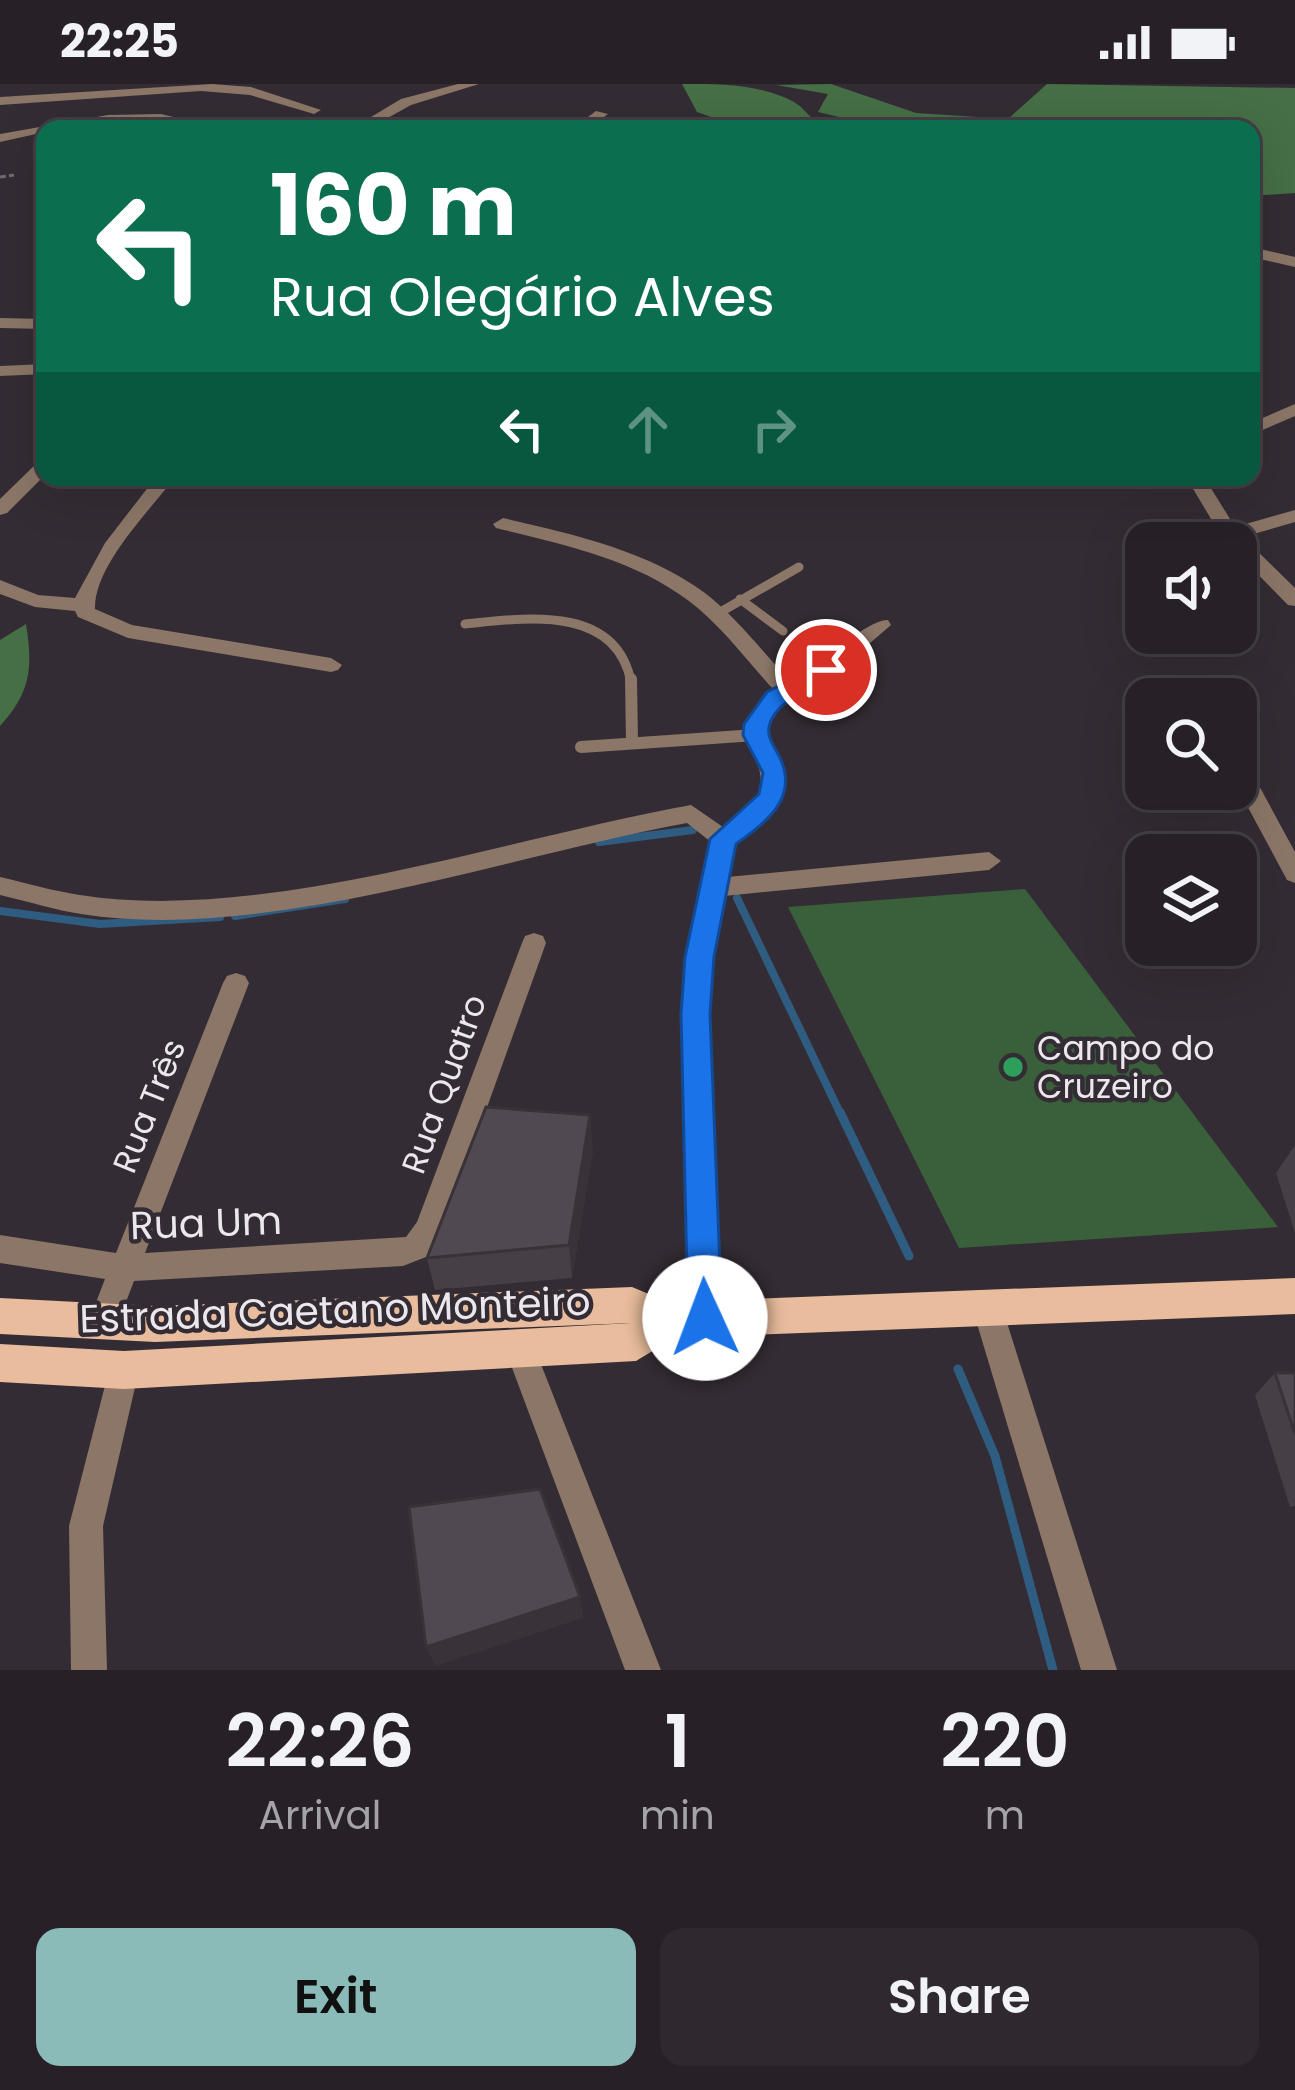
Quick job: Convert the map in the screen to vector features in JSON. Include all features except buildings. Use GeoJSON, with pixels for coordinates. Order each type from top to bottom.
{"type":"FeatureCollection","features":[{"type":"Feature","properties":{"kind":"main road","name":"Estrada Caetano Monteiro"},"geometry":{"type":"LineString","coordinates":[[0,1316],[104,1323],[632,1305],[686,1319],[1295,1296]]}},
{"type":"Feature","properties":{"kind":"main road","name":"Estrada Caetano Monteiro"},"geometry":{"type":"LineString","coordinates":[[0,1363],[124,1370],[636,1342],[686,1319]]}},
{"type":"Feature","properties":{"kind":"street"},"geometry":{"type":"LineString","coordinates":[[374,120],[406,102],[473,84]]}},
{"type":"Feature","properties":{"kind":"street"},"geometry":{"type":"LineString","coordinates":[[0,101],[119,90],[232,88],[314,110]]}},
{"type":"Feature","properties":{"kind":"street"},"geometry":{"type":"LineString","coordinates":[[98,120],[130,114],[181,120]]}},
{"type":"Feature","properties":{"kind":"street"},"geometry":{"type":"LineString","coordinates":[[593,120],[602,114]]}},
{"type":"Feature","properties":{"kind":"street"},"geometry":{"type":"LineString","coordinates":[[0,138],[36,131]]}},
{"type":"Feature","properties":{"kind":"street"},"geometry":{"type":"LineString","coordinates":[[1260,254],[1295,262]]}},
{"type":"Feature","properties":{"kind":"street"},"geometry":{"type":"LineString","coordinates":[[0,323],[36,324]]}},
{"type":"Feature","properties":{"kind":"street"},"geometry":{"type":"LineString","coordinates":[[0,371],[36,369]]}},
{"type":"Feature","properties":{"kind":"street"},"geometry":{"type":"LineString","coordinates":[[1260,426],[1295,409]]}},
{"type":"Feature","properties":{"kind":"street"},"geometry":{"type":"LineString","coordinates":[[0,508],[36,474]]}},
{"type":"Feature","properties":{"kind":"street"},"geometry":{"type":"LineString","coordinates":[[81,605],[127,524],[159,486]]}},
{"type":"Feature","properties":{"kind":"street"},"geometry":{"type":"LineString","coordinates":[[1200,486],[1222,522]]}},
{"type":"Feature","properties":{"kind":"street"},"geometry":{"type":"LineString","coordinates":[[1257,527],[1295,515]]}},
{"type":"Feature","properties":{"kind":"street"},"geometry":{"type":"LineString","coordinates":[[503,524],[638,566],[717,614],[786,690]]}},
{"type":"Feature","properties":{"kind":"street"},"geometry":{"type":"LineString","coordinates":[[1257,563],[1295,600]]}},
{"type":"Feature","properties":{"kind":"street"},"geometry":{"type":"LineString","coordinates":[[0,586],[35,601],[81,605],[128,632],[331,665]]}},
{"type":"Feature","properties":{"kind":"street"},"geometry":{"type":"LineString","coordinates":[[686,1319],[699,957],[723,839],[762,812],[772,794],[776,773],[756,735],[765,710],[786,690],[826,670],[880,625]]}},
{"type":"Feature","properties":{"kind":"street"},"geometry":{"type":"LineString","coordinates":[[1257,803],[1295,874]]}},
{"type":"Feature","properties":{"kind":"street"},"geometry":{"type":"LineString","coordinates":[[0,886],[83,906],[141,911],[283,898],[691,814],[723,839]]}},
{"type":"Feature","properties":{"kind":"street"},"geometry":{"type":"LineString","coordinates":[[716,887],[989,861]]}},
{"type":"Feature","properties":{"kind":"street","name":"Rua Quatro"},"geometry":{"type":"LineString","coordinates":[[416,1247],[429,1230],[534,943]]}},
{"type":"Feature","properties":{"kind":"street","name":"Rua Três"},"geometry":{"type":"LineString","coordinates":[[104,1323],[236,983]]}},
{"type":"Feature","properties":{"kind":"street","name":"Rua Um"},"geometry":{"type":"LineString","coordinates":[[0,1249],[123,1268],[403,1252],[416,1247]]}},
{"type":"Feature","properties":{"kind":"street"},"geometry":{"type":"LineString","coordinates":[[987,1307],[1099,1670]]}},
{"type":"Feature","properties":{"kind":"street"},"geometry":{"type":"LineString","coordinates":[[520,1349],[643,1670]]}},
{"type":"Feature","properties":{"kind":"street"},"geometry":{"type":"LineString","coordinates":[[92,1663],[86,1526],[124,1370]]}},
{"type":"Feature","properties":{"kind":"lane"},"geometry":{"type":"LineString","coordinates":[[717,614],[799,567]]}},
{"type":"Feature","properties":{"kind":"lane"},"geometry":{"type":"LineString","coordinates":[[740,599],[783,631]]}},
{"type":"Feature","properties":{"kind":"lane"},"geometry":{"type":"LineString","coordinates":[[465,624],[546,616],[605,632],[634,679],[637,701],[632,742]]}},
{"type":"Feature","properties":{"kind":"lane"},"geometry":{"type":"LineString","coordinates":[[580,747],[756,735]]}},
{"type":"Feature","properties":{"kind":"path"},"geometry":{"type":"LineString","coordinates":[[0,177],[14,175]]}},
{"type":"Feature","properties":{"kind":"green space"},"geometry":{"type":"Polygon","coordinates":[[[682,84],[754,88],[794,102],[814,120],[720,120],[697,112],[682,84]]]}},
{"type":"Feature","properties":{"kind":"green space"},"geometry":{"type":"Polygon","coordinates":[[[831,84],[916,113],[1008,119],[1047,84],[1295,88],[1295,193],[1260,195],[1260,120],[852,120],[818,112],[828,94],[776,85],[831,84]]]}},
{"type":"Feature","properties":{"kind":"green space"},"geometry":{"type":"Polygon","coordinates":[[[26,624],[27,679],[18,702],[0,726],[0,640],[26,624]]]}},
{"type":"Feature","properties":{"kind":"green space","name":"Campo do Cruzeiro"},"geometry":{"type":"Polygon","coordinates":[[[1025,889],[1278,1227],[959,1248],[788,907],[1025,889]]]}},
{"type":"Feature","properties":{"kind":"waterway"},"geometry":{"type":"LineString","coordinates":[[599,842],[693,830]]}},
{"type":"Feature","properties":{"kind":"waterway"},"geometry":{"type":"LineString","coordinates":[[737,898],[841,1115]]}},
{"type":"Feature","properties":{"kind":"waterway"},"geometry":{"type":"LineString","coordinates":[[235,916],[345,899]]}},
{"type":"Feature","properties":{"kind":"waterway"},"geometry":{"type":"LineString","coordinates":[[0,911],[100,924],[220,917]]}},
{"type":"Feature","properties":{"kind":"waterway"},"geometry":{"type":"LineString","coordinates":[[840,1112],[909,1256]]}},
{"type":"Feature","properties":{"kind":"waterway"},"geometry":{"type":"LineString","coordinates":[[958,1369],[995,1456],[1053,1670]]}},
{"type":"Feature","properties":{"kind":"place","name":"Campo do Cruzeiro"},"geometry":{"type":"Point","coordinates":[1013,1067]}},
{"type":"Feature","properties":{"kind":"route"},"geometry":{"type":"LineString","coordinates":[[705,1318],[696,1014],[699,957],[723,839],[762,812],[772,794],[776,773],[756,735],[756,724],[786,690],[826,670]]}}]}
